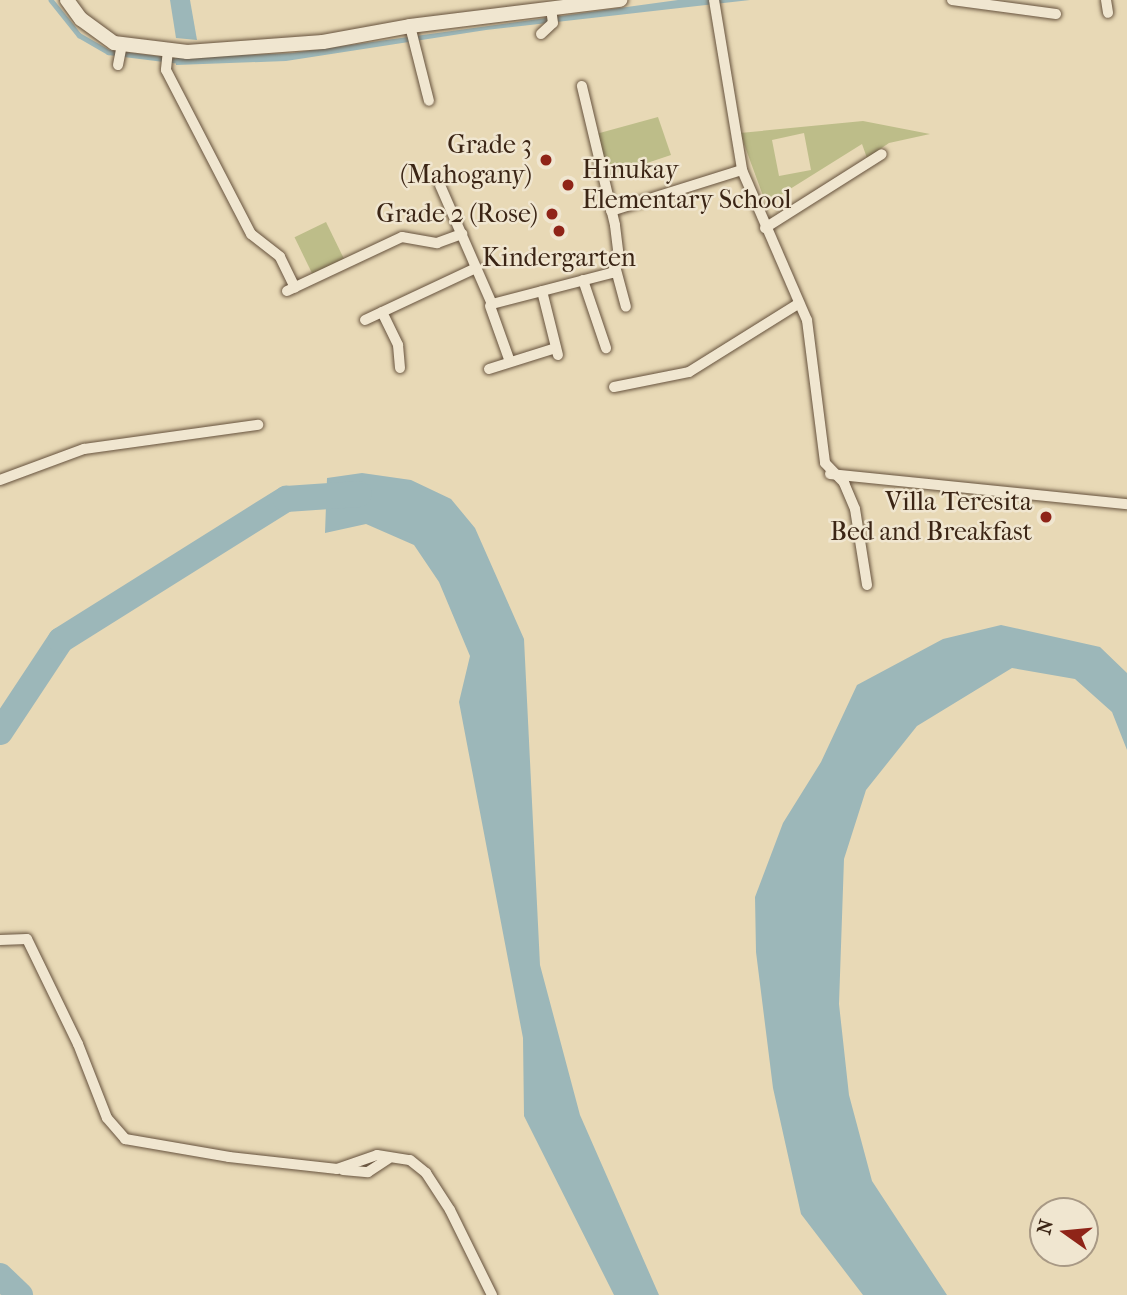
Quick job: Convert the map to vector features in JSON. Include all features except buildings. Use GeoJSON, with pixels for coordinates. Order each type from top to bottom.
{"type":"FeatureCollection","features":[{"type":"Feature","properties":{"kind":"street"},"geometry":{"type":"LineString","coordinates":[[67,0],[81,19],[122,44],[187,52],[411,35],[552,16],[620,0]]}},
{"type":"Feature","properties":{"kind":"street"},"geometry":{"type":"LineString","coordinates":[[952,0],[1056,14]]}},
{"type":"Feature","properties":{"kind":"street"},"geometry":{"type":"LineString","coordinates":[[715,2],[741,170],[807,320],[830,474],[844,484],[855,509],[867,585]]}},
{"type":"Feature","properties":{"kind":"street"},"geometry":{"type":"LineString","coordinates":[[541,34],[552,16]]}},
{"type":"Feature","properties":{"kind":"street"},"geometry":{"type":"LineString","coordinates":[[411,35],[429,101]]}},
{"type":"Feature","properties":{"kind":"street"},"geometry":{"type":"LineString","coordinates":[[118,65],[122,44]]}},
{"type":"Feature","properties":{"kind":"street"},"geometry":{"type":"LineString","coordinates":[[168,50],[166,70],[251,234],[280,257],[291,290],[402,237],[437,243],[462,234]]}},
{"type":"Feature","properties":{"kind":"street"},"geometry":{"type":"LineString","coordinates":[[440,185],[492,304],[612,273],[619,258],[582,86]]}},
{"type":"Feature","properties":{"kind":"street"},"geometry":{"type":"LineString","coordinates":[[765,228],[882,154]]}},
{"type":"Feature","properties":{"kind":"street"},"geometry":{"type":"LineString","coordinates":[[611,211],[741,170]]}},
{"type":"Feature","properties":{"kind":"street"},"geometry":{"type":"LineString","coordinates":[[615,266],[626,307]]}},
{"type":"Feature","properties":{"kind":"street"},"geometry":{"type":"LineString","coordinates":[[365,320],[476,268]]}},
{"type":"Feature","properties":{"kind":"street"},"geometry":{"type":"LineString","coordinates":[[583,280],[606,348]]}},
{"type":"Feature","properties":{"kind":"street"},"geometry":{"type":"LineString","coordinates":[[489,369],[557,352],[542,291]]}},
{"type":"Feature","properties":{"kind":"street"},"geometry":{"type":"LineString","coordinates":[[614,387],[689,372],[798,304]]}},
{"type":"Feature","properties":{"kind":"street"},"geometry":{"type":"LineString","coordinates":[[490,306],[510,362]]}},
{"type":"Feature","properties":{"kind":"street"},"geometry":{"type":"LineString","coordinates":[[382,312],[398,345],[400,368]]}},
{"type":"Feature","properties":{"kind":"street"},"geometry":{"type":"LineString","coordinates":[[0,480],[84,449],[258,425]]}},
{"type":"Feature","properties":{"kind":"street"},"geometry":{"type":"LineString","coordinates":[[830,474],[1127,504]]}},
{"type":"Feature","properties":{"kind":"street"},"geometry":{"type":"LineString","coordinates":[[0,940],[27,939],[78,1044],[107,1118],[125,1139],[229,1157],[337,1169],[377,1155],[388,1159],[410,1160],[426,1173],[492,1295]]}},
{"type":"Feature","properties":{"kind":"green space"},"geometry":{"type":"Polygon","coordinates":[[[658,117],[671,155],[605,177],[596,134],[658,117]]]}},
{"type":"Feature","properties":{"kind":"green space"},"geometry":{"type":"Polygon","coordinates":[[[863,121],[930,134],[889,143],[867,158],[862,144],[766,204],[740,133],[863,121]],[[804,133],[772,140],[779,176],[811,170],[804,133]]]}},
{"type":"Feature","properties":{"kind":"green space"},"geometry":{"type":"Polygon","coordinates":[[[326,222],[344,259],[313,274],[295,237],[326,222]]]}},
{"type":"Feature","properties":{"kind":"water"},"geometry":{"type":"Polygon","coordinates":[[[170,0],[190,0],[197,40],[176,38],[170,0]]]}},
{"type":"Feature","properties":{"kind":"water"},"geometry":{"type":"Polygon","coordinates":[[[678,0],[750,0],[486,30],[286,61],[176,65],[176,58],[292,53],[678,0]]]}},
{"type":"Feature","properties":{"kind":"water"},"geometry":{"type":"Polygon","coordinates":[[[362,473],[411,480],[451,499],[475,528],[524,639],[540,965],[580,1115],[659,1295],[614,1295],[524,1116],[523,1038],[459,702],[470,656],[439,582],[414,545],[366,524],[325,533],[327,478],[362,473]]]}},
{"type":"Feature","properties":{"kind":"water"},"geometry":{"type":"Polygon","coordinates":[[[1001,625],[1100,647],[1127,673],[1127,750],[1112,712],[1075,679],[1012,668],[917,726],[866,790],[844,859],[839,1004],[849,1095],[872,1181],[947,1295],[863,1295],[801,1214],[773,1088],[756,952],[755,897],[783,823],[821,762],[857,685],[943,639],[1001,625]]]}},
{"type":"Feature","properties":{"kind":"waterway"},"geometry":{"type":"LineString","coordinates":[[51,0],[79,35],[108,52],[179,61]]}},
{"type":"Feature","properties":{"kind":"waterway"},"geometry":{"type":"LineString","coordinates":[[0,732],[61,640],[286,499],[359,494]]}},
{"type":"Feature","properties":{"kind":"waterway"},"geometry":{"type":"LineString","coordinates":[[0,1276],[20,1295]]}},
{"type":"Feature","properties":{"kind":"place","name":"Grade 3 (Mahogany)"},"geometry":{"type":"Point","coordinates":[546,160]}},
{"type":"Feature","properties":{"kind":"place","name":"Hinukay Elementary School"},"geometry":{"type":"Point","coordinates":[568,185]}},
{"type":"Feature","properties":{"kind":"place","name":"Grade 2 (Rose)"},"geometry":{"type":"Point","coordinates":[552,214]}},
{"type":"Feature","properties":{"kind":"place","name":"Kindergarten"},"geometry":{"type":"Point","coordinates":[559,231]}},
{"type":"Feature","properties":{"kind":"place","name":"Villa Teresita Bed and Breakfast"},"geometry":{"type":"Point","coordinates":[1046,517]}}]}
